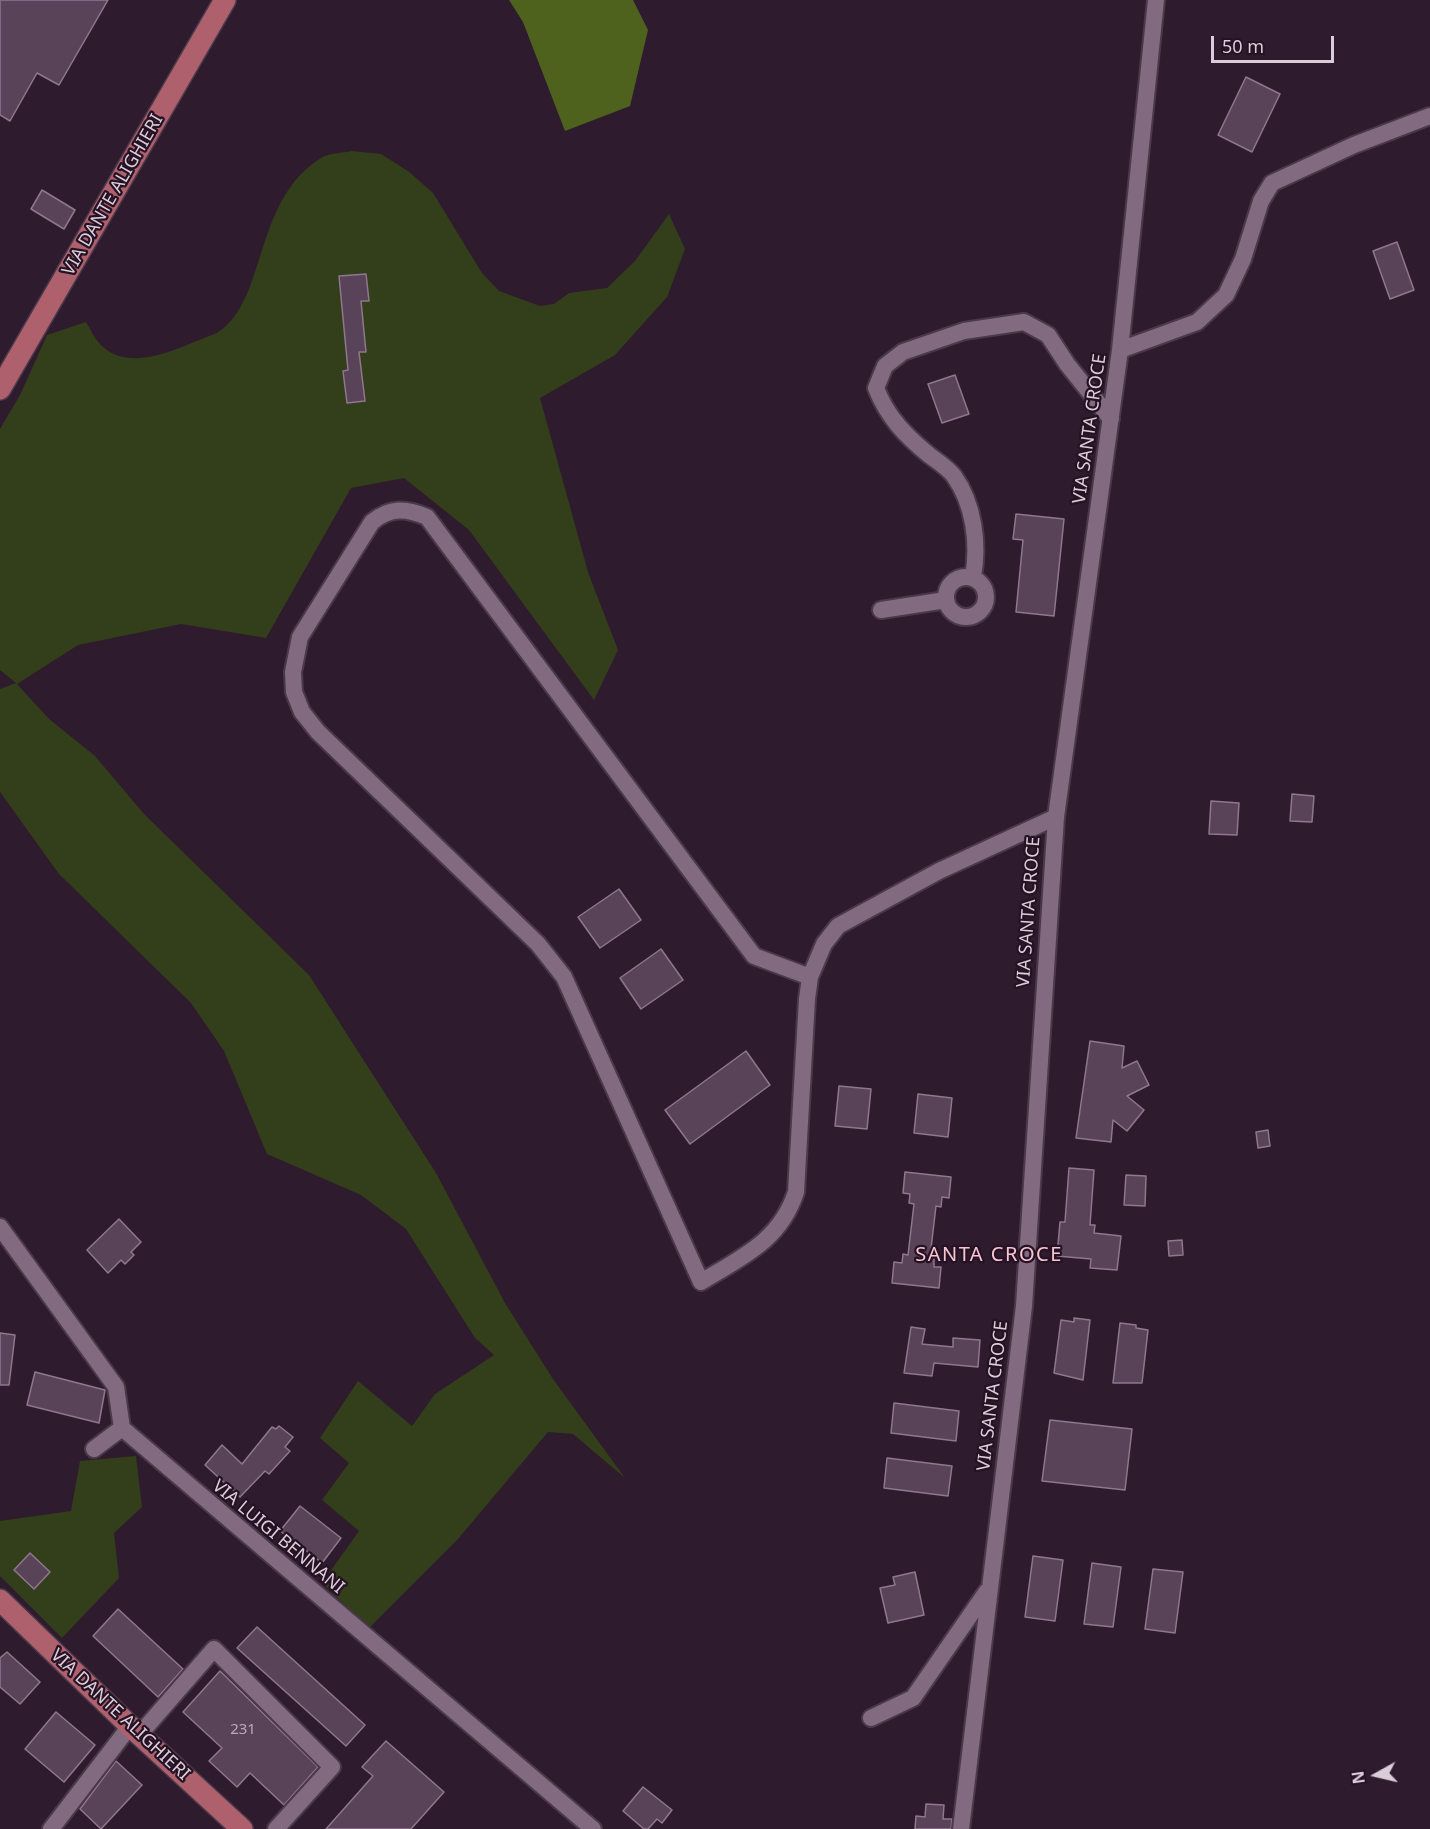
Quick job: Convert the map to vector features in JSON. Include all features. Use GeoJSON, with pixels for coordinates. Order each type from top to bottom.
{"type":"FeatureCollection","features":[{"type":"Feature","properties":{"kind":"main road","name":"VIA DANTE ALIGHIERI"},"geometry":{"type":"LineString","coordinates":[[0,389],[225,0]]}},
{"type":"Feature","properties":{"kind":"main road","name":"VIA DANTE ALIGHIERI"},"geometry":{"type":"LineString","coordinates":[[0,1600],[242,1829]]}},
{"type":"Feature","properties":{"kind":"street","name":"VIA SANTA CROCE"},"geometry":{"type":"LineString","coordinates":[[961,1829],[1024,1306],[1056,817],[1120,350],[1156,0]]}},
{"type":"Feature","properties":{"kind":"street"},"geometry":{"type":"LineString","coordinates":[[1120,350],[1197,322],[1226,295],[1243,259],[1261,201],[1272,183],[1354,145],[1430,116]]}},
{"type":"Feature","properties":{"kind":"street"},"geometry":{"type":"LineString","coordinates":[[972,577],[977,555],[970,509],[954,475],[903,434],[882,404],[876,388],[885,366],[903,352],[963,331],[1024,322],[1048,335],[1067,364],[1111,419]]}},
{"type":"Feature","properties":{"kind":"street"},"geometry":{"type":"LineString","coordinates":[[810,977],[754,956],[427,517],[410,510],[394,510],[381,514],[372,522],[300,637],[293,672],[294,692],[302,712],[318,732],[538,944],[564,976],[701,1282],[762,1243],[779,1228],[790,1208],[796,1191],[810,977],[824,944],[838,926],[939,871],[1056,817]]}},
{"type":"Feature","properties":{"kind":"street"},"geometry":{"type":"LineString","coordinates":[[972,577],[983,585],[986,591],[985,604],[977,614],[971,617],[958,615],[952,611],[946,600],[949,586],[959,578],[972,577]]}},
{"type":"Feature","properties":{"kind":"street"},"geometry":{"type":"LineString","coordinates":[[881,610],[946,600]]}},
{"type":"Feature","properties":{"kind":"street"},"geometry":{"type":"LineString","coordinates":[[1030,829],[1053,846]]}},
{"type":"Feature","properties":{"kind":"street"},"geometry":{"type":"LineString","coordinates":[[0,1227],[116,1387],[122,1428],[94,1449]]}},
{"type":"Feature","properties":{"kind":"street","name":"VIA LUIGI BENNANI"},"geometry":{"type":"LineString","coordinates":[[122,1428],[593,1829]]}},
{"type":"Feature","properties":{"kind":"street"},"geometry":{"type":"LineString","coordinates":[[871,1718],[913,1698],[989,1587]]}},
{"type":"Feature","properties":{"kind":"street"},"geometry":{"type":"LineString","coordinates":[[51,1829],[135,1730],[214,1649],[332,1767],[276,1829]]}},
{"type":"Feature","properties":{"kind":"green space"},"geometry":{"type":"Polygon","coordinates":[[[509,0],[633,0],[648,30],[630,106],[565,131],[523,22],[509,0]]]}},
{"type":"Feature","properties":{"kind":"green space"},"geometry":{"type":"Polygon","coordinates":[[[352,151],[381,154],[408,171],[433,193],[482,273],[499,291],[540,306],[554,304],[569,293],[607,288],[635,261],[669,214],[685,249],[667,297],[615,355],[540,398],[588,572],[618,650],[594,700],[469,530],[404,478],[351,488],[266,638],[181,624],[78,645],[17,684],[49,719],[95,756],[144,814],[309,975],[436,1173],[505,1303],[553,1379],[625,1478],[573,1434],[548,1432],[458,1539],[369,1628],[322,1583],[359,1531],[322,1500],[349,1463],[320,1438],[358,1381],[412,1426],[435,1394],[494,1355],[475,1338],[406,1229],[361,1195],[267,1154],[224,1051],[191,1003],[59,874],[0,792],[0,689],[16,683],[0,670],[0,429],[20,395],[47,335],[86,322],[100,344],[114,354],[128,358],[143,358],[174,350],[217,333],[233,318],[245,298],[271,224],[283,199],[299,177],[324,156],[352,151]]]}},
{"type":"Feature","properties":{"kind":"green space"},"geometry":{"type":"Polygon","coordinates":[[[136,1456],[142,1507],[114,1533],[119,1578],[62,1638],[0,1576],[0,1521],[71,1511],[80,1461],[136,1456]]]}},
{"type":"Feature","properties":{"kind":"building"},"geometry":{"type":"Polygon","coordinates":[[[0,0],[108,0],[59,85],[37,73],[10,121],[0,115],[0,0]]]}},
{"type":"Feature","properties":{"kind":"building"},"geometry":{"type":"Polygon","coordinates":[[[1246,77],[1280,94],[1252,152],[1218,135],[1246,77]]]}},
{"type":"Feature","properties":{"kind":"building"},"geometry":{"type":"Polygon","coordinates":[[[42,190],[75,210],[64,229],[31,209],[42,190]]]}},
{"type":"Feature","properties":{"kind":"building"},"geometry":{"type":"Polygon","coordinates":[[[1397,242],[1414,290],[1390,299],[1373,251],[1397,242]]]}},
{"type":"Feature","properties":{"kind":"building"},"geometry":{"type":"Polygon","coordinates":[[[366,274],[369,301],[361,301],[366,352],[359,352],[365,401],[347,403],[343,371],[348,370],[339,276],[366,274]]]}},
{"type":"Feature","properties":{"kind":"building"},"geometry":{"type":"Polygon","coordinates":[[[955,375],[969,414],[942,423],[928,384],[955,375]]]}},
{"type":"Feature","properties":{"kind":"building"},"geometry":{"type":"Polygon","coordinates":[[[1016,514],[1064,519],[1054,616],[1016,612],[1023,540],[1013,539],[1016,514]]]}},
{"type":"Feature","properties":{"kind":"building"},"geometry":{"type":"Polygon","coordinates":[[[1292,794],[1314,796],[1312,822],[1290,821],[1292,794]]]}},
{"type":"Feature","properties":{"kind":"building"},"geometry":{"type":"Polygon","coordinates":[[[1211,801],[1239,803],[1237,835],[1209,834],[1211,801]]]}},
{"type":"Feature","properties":{"kind":"building"},"geometry":{"type":"Polygon","coordinates":[[[619,889],[641,920],[600,948],[578,917],[619,889]]]}},
{"type":"Feature","properties":{"kind":"building"},"geometry":{"type":"Polygon","coordinates":[[[661,949],[683,980],[641,1009],[620,978],[661,949]]]}},
{"type":"Feature","properties":{"kind":"building"},"geometry":{"type":"Polygon","coordinates":[[[1090,1041],[1124,1046],[1122,1068],[1137,1061],[1149,1085],[1127,1096],[1144,1110],[1127,1131],[1113,1120],[1111,1142],[1076,1138],[1090,1041]]]}},
{"type":"Feature","properties":{"kind":"building"},"geometry":{"type":"Polygon","coordinates":[[[746,1051],[770,1085],[690,1144],[665,1110],[746,1051]]]}},
{"type":"Feature","properties":{"kind":"building"},"geometry":{"type":"Polygon","coordinates":[[[839,1086],[871,1089],[867,1129],[835,1126],[839,1086]]]}},
{"type":"Feature","properties":{"kind":"building"},"geometry":{"type":"Polygon","coordinates":[[[918,1094],[952,1098],[948,1137],[914,1133],[918,1094]]]}},
{"type":"Feature","properties":{"kind":"building"},"geometry":{"type":"Polygon","coordinates":[[[1268,1130],[1270,1146],[1258,1148],[1256,1132],[1268,1130]]]}},
{"type":"Feature","properties":{"kind":"building"},"geometry":{"type":"Polygon","coordinates":[[[1069,1168],[1094,1170],[1090,1225],[1095,1225],[1094,1233],[1121,1236],[1117,1270],[1090,1268],[1091,1259],[1057,1256],[1060,1222],[1065,1222],[1069,1168]]]}},
{"type":"Feature","properties":{"kind":"building"},"geometry":{"type":"Polygon","coordinates":[[[905,1172],[951,1177],[949,1198],[942,1197],[941,1207],[936,1206],[930,1257],[934,1257],[934,1267],[941,1267],[939,1288],[892,1283],[894,1262],[902,1263],[903,1254],[908,1255],[914,1204],[909,1203],[910,1194],[903,1193],[905,1172]]]}},
{"type":"Feature","properties":{"kind":"building"},"geometry":{"type":"Polygon","coordinates":[[[1126,1175],[1146,1176],[1145,1206],[1124,1205],[1126,1175]]]}},
{"type":"Feature","properties":{"kind":"building"},"geometry":{"type":"Polygon","coordinates":[[[119,1219],[141,1242],[131,1252],[134,1255],[125,1264],[121,1260],[108,1273],[87,1250],[119,1219]]]}},
{"type":"Feature","properties":{"kind":"building"},"geometry":{"type":"Polygon","coordinates":[[[1182,1240],[1183,1255],[1169,1256],[1168,1241],[1182,1240]]]}},
{"type":"Feature","properties":{"kind":"building"},"geometry":{"type":"Polygon","coordinates":[[[1074,1318],[1090,1320],[1083,1380],[1054,1373],[1061,1320],[1074,1322],[1074,1318]]]}},
{"type":"Feature","properties":{"kind":"building"},"geometry":{"type":"Polygon","coordinates":[[[1120,1323],[1136,1325],[1136,1328],[1148,1330],[1142,1383],[1113,1383],[1120,1323]]]}},
{"type":"Feature","properties":{"kind":"building"},"geometry":{"type":"Polygon","coordinates":[[[911,1327],[925,1329],[922,1344],[953,1347],[953,1338],[980,1340],[978,1367],[934,1363],[932,1376],[904,1373],[911,1327]]]}},
{"type":"Feature","properties":{"kind":"building"},"geometry":{"type":"Polygon","coordinates":[[[0,1333],[15,1335],[9,1385],[0,1385],[0,1333]]]}},
{"type":"Feature","properties":{"kind":"building"},"geometry":{"type":"Polygon","coordinates":[[[35,1372],[105,1390],[99,1423],[27,1405],[35,1372]]]}},
{"type":"Feature","properties":{"kind":"building"},"geometry":{"type":"Polygon","coordinates":[[[894,1403],[959,1411],[956,1441],[891,1433],[894,1403]]]}},
{"type":"Feature","properties":{"kind":"building"},"geometry":{"type":"Polygon","coordinates":[[[1050,1420],[1132,1429],[1125,1490],[1042,1481],[1050,1420]]]}},
{"type":"Feature","properties":{"kind":"building"},"geometry":{"type":"Polygon","coordinates":[[[279,1426],[293,1437],[285,1447],[290,1451],[269,1474],[265,1471],[240,1497],[205,1465],[222,1445],[242,1464],[272,1427],[276,1429],[279,1426]]]}},
{"type":"Feature","properties":{"kind":"building"},"geometry":{"type":"Polygon","coordinates":[[[887,1458],[952,1466],[948,1496],[884,1488],[887,1458]]]}},
{"type":"Feature","properties":{"kind":"building"},"geometry":{"type":"Polygon","coordinates":[[[300,1506],[341,1538],[322,1563],[280,1531],[300,1506]]]}},
{"type":"Feature","properties":{"kind":"building"},"geometry":{"type":"Polygon","coordinates":[[[30,1553],[50,1572],[34,1589],[14,1570],[30,1553]]]}},
{"type":"Feature","properties":{"kind":"building"},"geometry":{"type":"Polygon","coordinates":[[[1033,1556],[1063,1560],[1055,1621],[1025,1617],[1033,1556]]]}},
{"type":"Feature","properties":{"kind":"building"},"geometry":{"type":"Polygon","coordinates":[[[1092,1563],[1121,1567],[1113,1627],[1084,1624],[1092,1563]]]}},
{"type":"Feature","properties":{"kind":"building"},"geometry":{"type":"Polygon","coordinates":[[[1153,1569],[1183,1572],[1175,1633],[1145,1629],[1153,1569]]]}},
{"type":"Feature","properties":{"kind":"building"},"geometry":{"type":"Polygon","coordinates":[[[915,1572],[924,1615],[888,1623],[880,1588],[895,1585],[893,1577],[915,1572]]]}},
{"type":"Feature","properties":{"kind":"building"},"geometry":{"type":"Polygon","coordinates":[[[118,1609],[183,1669],[158,1697],[93,1636],[118,1609]]]}},
{"type":"Feature","properties":{"kind":"building"},"geometry":{"type":"Polygon","coordinates":[[[257,1627],[365,1725],[346,1746],[237,1648],[257,1627]]]}},
{"type":"Feature","properties":{"kind":"building"},"geometry":{"type":"Polygon","coordinates":[[[7,1652],[40,1682],[20,1704],[0,1687],[0,1658],[7,1652]]]}},
{"type":"Feature","properties":{"kind":"building"},"geometry":{"type":"Polygon","coordinates":[[[220,1671],[318,1767],[284,1805],[250,1773],[237,1787],[209,1761],[222,1748],[183,1712],[220,1671]]]}},
{"type":"Feature","properties":{"kind":"building"},"geometry":{"type":"Polygon","coordinates":[[[56,1712],[95,1745],[64,1782],[25,1749],[56,1712]]]}},
{"type":"Feature","properties":{"kind":"building"},"geometry":{"type":"Polygon","coordinates":[[[386,1741],[444,1792],[411,1829],[326,1829],[373,1776],[362,1767],[386,1741]]]}},
{"type":"Feature","properties":{"kind":"building"},"geometry":{"type":"Polygon","coordinates":[[[116,1761],[142,1785],[101,1829],[80,1809],[116,1761]]]}},
{"type":"Feature","properties":{"kind":"building"},"geometry":{"type":"Polygon","coordinates":[[[643,1787],[672,1810],[662,1823],[657,1819],[648,1829],[644,1829],[623,1811],[643,1787]]]}},
{"type":"Feature","properties":{"kind":"building"},"geometry":{"type":"Polygon","coordinates":[[[926,1804],[944,1805],[943,1819],[952,1819],[951,1829],[915,1829],[916,1816],[925,1817],[926,1804]]]}},
{"type":"Feature","properties":{"kind":"district","name":"SANTA CROCE"},"geometry":{"type":"Point","coordinates":[989,1255]}}]}
